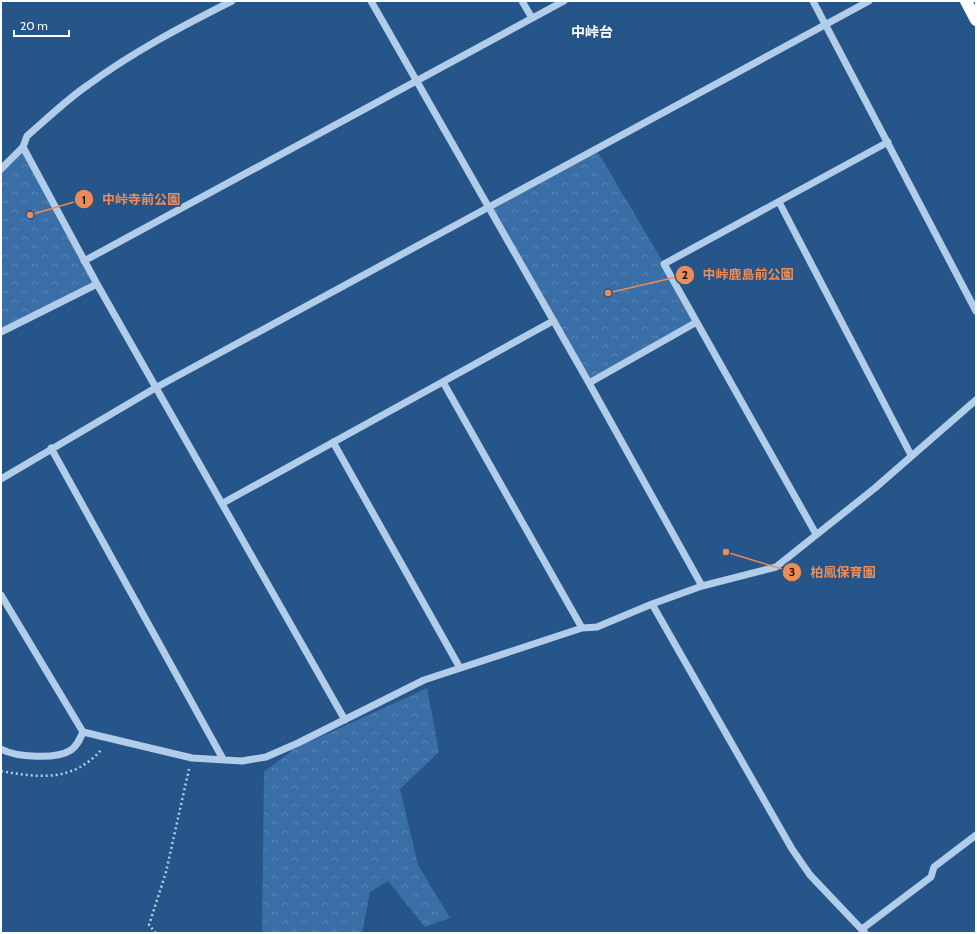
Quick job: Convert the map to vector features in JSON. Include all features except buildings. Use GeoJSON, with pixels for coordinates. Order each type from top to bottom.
{"type":"FeatureCollection","features":[{"type":"Feature","properties":{"kind":"highway"},"geometry":{"type":"LineString","coordinates":[[966,1],[976,20]]}},
{"type":"Feature","properties":{"kind":"street"},"geometry":{"type":"LineString","coordinates":[[1,169],[23,147],[27,136],[87,86],[131,56],[179,27],[232,1]]}},
{"type":"Feature","properties":{"kind":"street"},"geometry":{"type":"LineString","coordinates":[[371,1],[589,383],[702,586]]}},
{"type":"Feature","properties":{"kind":"street"},"geometry":{"type":"LineString","coordinates":[[522,1],[532,18]]}},
{"type":"Feature","properties":{"kind":"street"},"geometry":{"type":"LineString","coordinates":[[84,261],[417,82],[564,1]]}},
{"type":"Feature","properties":{"kind":"street"},"geometry":{"type":"LineString","coordinates":[[813,1],[976,311]]}},
{"type":"Feature","properties":{"kind":"street"},"geometry":{"type":"LineString","coordinates":[[1,479],[50,448],[157,387],[869,1]]}},
{"type":"Feature","properties":{"kind":"street"},"geometry":{"type":"LineString","coordinates":[[816,534],[695,322],[664,264],[888,142]]}},
{"type":"Feature","properties":{"kind":"street"},"geometry":{"type":"LineString","coordinates":[[23,147],[84,261],[223,503],[345,720]]}},
{"type":"Feature","properties":{"kind":"street"},"geometry":{"type":"LineString","coordinates":[[779,202],[911,456]]}},
{"type":"Feature","properties":{"kind":"street"},"geometry":{"type":"LineString","coordinates":[[1,332],[97,284]]}},
{"type":"Feature","properties":{"kind":"street"},"geometry":{"type":"LineString","coordinates":[[223,503],[553,321]]}},
{"type":"Feature","properties":{"kind":"street"},"geometry":{"type":"LineString","coordinates":[[589,383],[695,322]]}},
{"type":"Feature","properties":{"kind":"street"},"geometry":{"type":"LineString","coordinates":[[443,382],[582,628]]}},
{"type":"Feature","properties":{"kind":"street"},"geometry":{"type":"LineString","coordinates":[[1,595],[83,732],[192,758],[242,761],[266,757],[345,720],[424,680],[582,628],[597,627],[652,604],[702,586],[776,567],[875,488],[976,400]]}},
{"type":"Feature","properties":{"kind":"street"},"geometry":{"type":"LineString","coordinates":[[333,442],[460,668]]}},
{"type":"Feature","properties":{"kind":"street"},"geometry":{"type":"LineString","coordinates":[[50,448],[223,759]]}},
{"type":"Feature","properties":{"kind":"street"},"geometry":{"type":"LineString","coordinates":[[652,604],[792,848],[810,875],[863,931],[931,877],[934,867],[976,835]]}},
{"type":"Feature","properties":{"kind":"street"},"geometry":{"type":"LineString","coordinates":[[1,749],[8,752],[34,756],[53,755],[69,751],[76,746],[83,732]]}},
{"type":"Feature","properties":{"kind":"path"},"geometry":{"type":"LineString","coordinates":[[156,933],[149,925],[166,872],[192,758]]}},
{"type":"Feature","properties":{"kind":"green space"},"geometry":{"type":"Polygon","coordinates":[[[23,147],[97,284],[1,332],[1,169],[23,147]]]}},
{"type":"Feature","properties":{"kind":"green space"},"geometry":{"type":"Polygon","coordinates":[[[596,149],[664,264],[695,323],[589,383],[488,208],[596,149]]]}},
{"type":"Feature","properties":{"kind":"green space"},"geometry":{"type":"Polygon","coordinates":[[[427,688],[439,752],[400,789],[418,865],[450,918],[425,927],[388,881],[370,892],[362,933],[262,933],[264,772],[294,749],[427,688]]]}},
{"type":"Feature","properties":{"kind":"place","name":"中峠寺前公園"},"geometry":{"type":"Point","coordinates":[30,215]}},
{"type":"Feature","properties":{"kind":"place","name":"中峠鹿島前公園"},"geometry":{"type":"Point","coordinates":[608,293]}},
{"type":"Feature","properties":{"kind":"place","name":"柏鳳保育園"},"geometry":{"type":"Point","coordinates":[726,552]}},
{"type":"Feature","properties":{"kind":"district","name":"中峠台"},"geometry":{"type":"Point","coordinates":[592,32]}}]}
